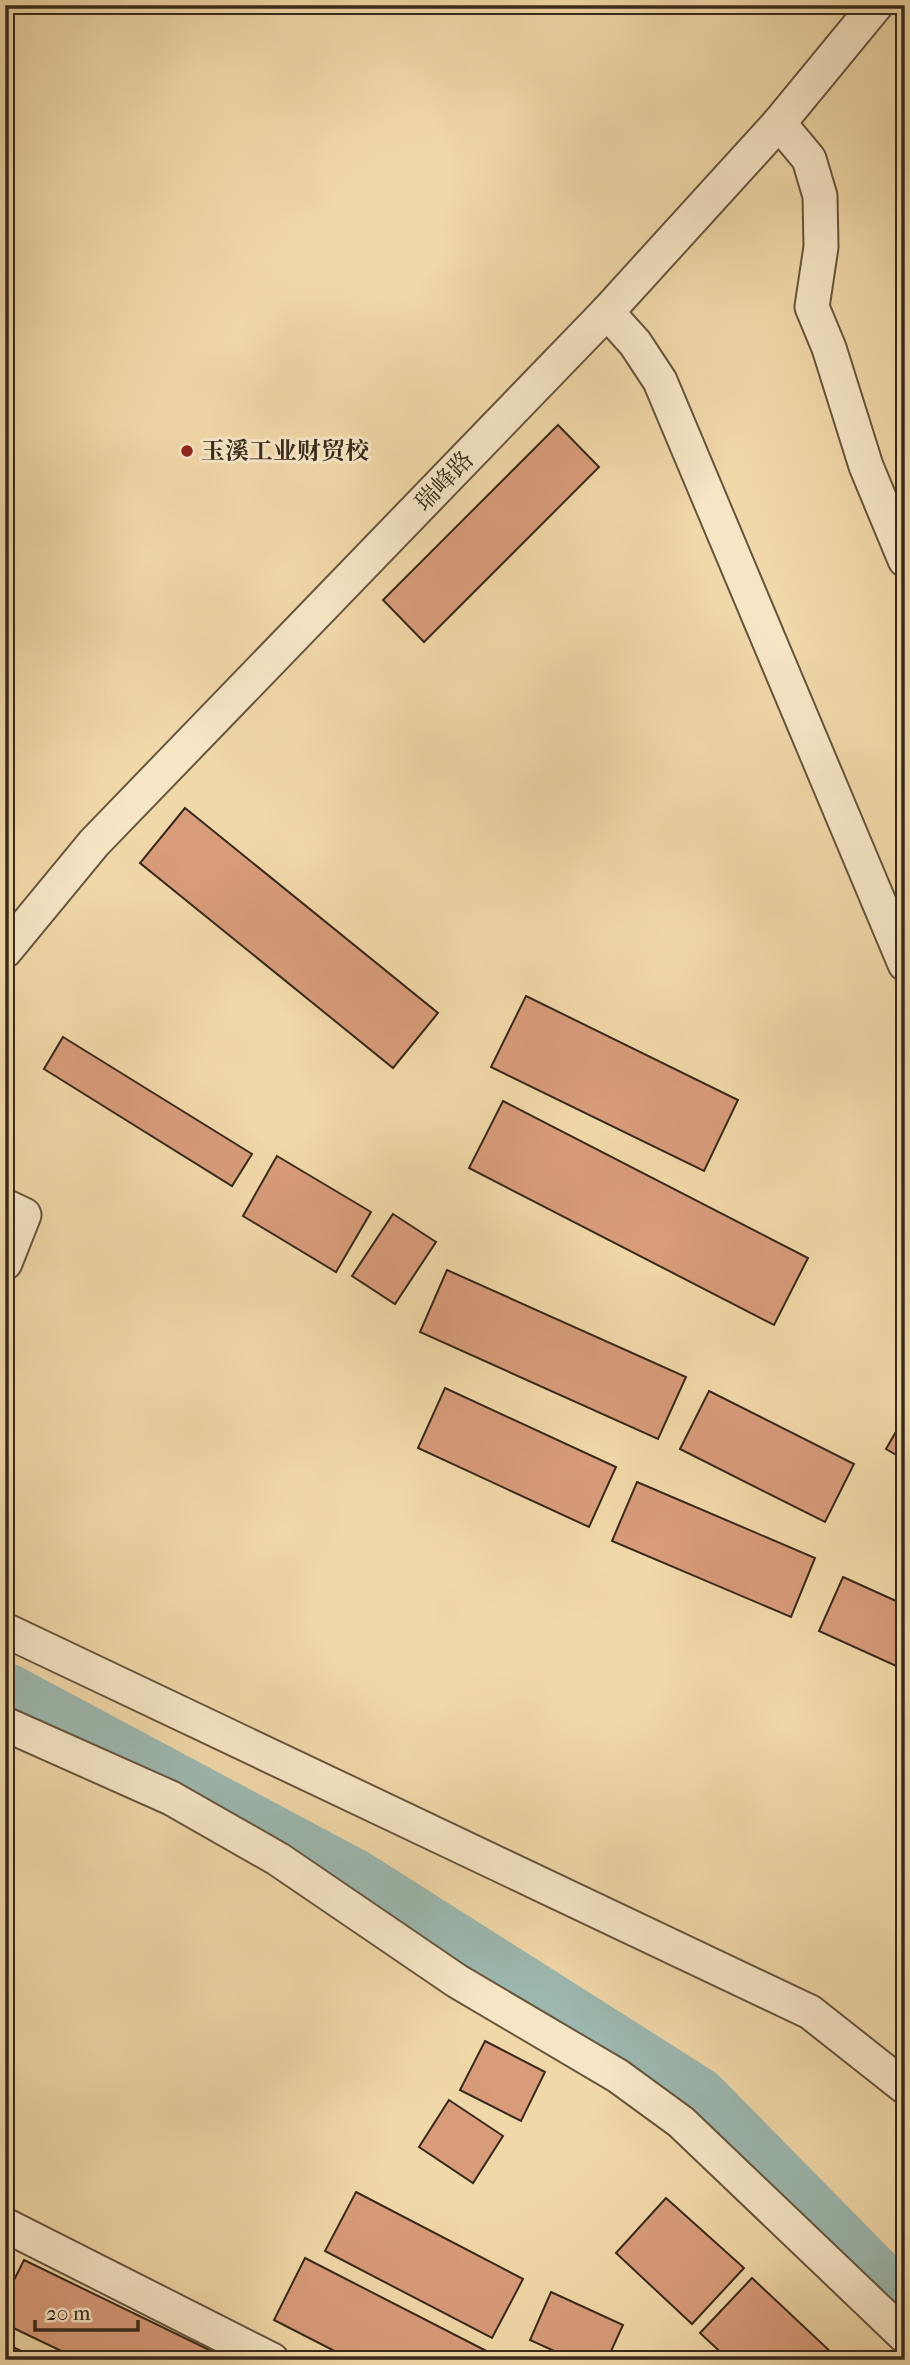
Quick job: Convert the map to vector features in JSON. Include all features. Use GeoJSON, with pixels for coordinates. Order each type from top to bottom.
{"type":"FeatureCollection","features":[{"type":"Feature","properties":{"kind":"street","name":"瑞峰路"},"geometry":{"type":"LineString","coordinates":[[5,951],[94,844],[607,312],[779,123],[876,5]]}},
{"type":"Feature","properties":{"kind":"street"},"geometry":{"type":"LineString","coordinates":[[779,123],[809,159],[820,196],[821,247],[813,307],[866,466],[905,560]]}},
{"type":"Feature","properties":{"kind":"street"},"geometry":{"type":"LineString","coordinates":[[607,312],[635,343],[660,381],[905,964]]}},
{"type":"Feature","properties":{"kind":"street"},"geometry":{"type":"LineString","coordinates":[[5,1206],[24,1215],[5,1263]]}},
{"type":"Feature","properties":{"kind":"street"},"geometry":{"type":"LineString","coordinates":[[5,1630],[810,2012],[905,2087]]}},
{"type":"Feature","properties":{"kind":"street"},"geometry":{"type":"LineString","coordinates":[[5,1724],[171,1798],[278,1859],[457,1981],[618,2076],[681,2122],[905,2336]]}},
{"type":"Feature","properties":{"kind":"street"},"geometry":{"type":"LineString","coordinates":[[5,2225],[272,2360]]}},
{"type":"Feature","properties":{"kind":"building"},"geometry":{"type":"Polygon","coordinates":[[[558,425],[599,467],[424,642],[383,600],[558,425]]]}},
{"type":"Feature","properties":{"kind":"building"},"geometry":{"type":"Polygon","coordinates":[[[185,808],[438,1013],[393,1068],[140,863],[185,808]]]}},
{"type":"Feature","properties":{"kind":"building"},"geometry":{"type":"Polygon","coordinates":[[[526,996],[738,1100],[704,1171],[491,1067],[526,996]]]}},
{"type":"Feature","properties":{"kind":"building"},"geometry":{"type":"Polygon","coordinates":[[[63,1037],[252,1154],[232,1186],[44,1069],[63,1037]]]}},
{"type":"Feature","properties":{"kind":"building"},"geometry":{"type":"Polygon","coordinates":[[[503,1101],[808,1258],[774,1325],[469,1168],[503,1101]]]}},
{"type":"Feature","properties":{"kind":"building"},"geometry":{"type":"Polygon","coordinates":[[[277,1156],[371,1212],[336,1272],[243,1216],[277,1156]]]}},
{"type":"Feature","properties":{"kind":"building"},"geometry":{"type":"Polygon","coordinates":[[[393,1214],[436,1242],[395,1304],[352,1276],[393,1214]]]}},
{"type":"Feature","properties":{"kind":"building"},"geometry":{"type":"Polygon","coordinates":[[[447,1270],[686,1377],[658,1439],[420,1332],[447,1270]]]}},
{"type":"Feature","properties":{"kind":"building"},"geometry":{"type":"Polygon","coordinates":[[[445,1388],[616,1467],[589,1527],[418,1448],[445,1388]]]}},
{"type":"Feature","properties":{"kind":"building"},"geometry":{"type":"Polygon","coordinates":[[[709,1391],[854,1464],[825,1522],[680,1449],[709,1391]]]}},
{"type":"Feature","properties":{"kind":"building"},"geometry":{"type":"Polygon","coordinates":[[[905,1416],[905,1460],[886,1449],[905,1416]]]}},
{"type":"Feature","properties":{"kind":"building"},"geometry":{"type":"Polygon","coordinates":[[[637,1482],[815,1558],[791,1617],[612,1541],[637,1482]]]}},
{"type":"Feature","properties":{"kind":"building"},"geometry":{"type":"Polygon","coordinates":[[[843,1577],[905,1605],[905,1670],[819,1631],[843,1577]]]}},
{"type":"Feature","properties":{"kind":"building"},"geometry":{"type":"Polygon","coordinates":[[[485,2041],[545,2072],[521,2121],[460,2090],[485,2041]]]}},
{"type":"Feature","properties":{"kind":"building"},"geometry":{"type":"Polygon","coordinates":[[[449,2100],[503,2136],[473,2183],[419,2147],[449,2100]]]}},
{"type":"Feature","properties":{"kind":"building"},"geometry":{"type":"Polygon","coordinates":[[[356,2192],[523,2279],[492,2338],[325,2251],[356,2192]]]}},
{"type":"Feature","properties":{"kind":"building"},"geometry":{"type":"Polygon","coordinates":[[[666,2198],[744,2268],[692,2324],[616,2253],[666,2198]]]}},
{"type":"Feature","properties":{"kind":"building"},"geometry":{"type":"Polygon","coordinates":[[[305,2258],[504,2360],[352,2360],[274,2320],[305,2258]]]}},
{"type":"Feature","properties":{"kind":"building"},"geometry":{"type":"Polygon","coordinates":[[[24,2260],[230,2360],[80,2360],[5,2324],[5,2298],[24,2260]]]}},
{"type":"Feature","properties":{"kind":"building"},"geometry":{"type":"Polygon","coordinates":[[[752,2278],[833,2354],[827,2360],[729,2360],[700,2333],[752,2278]]]}},
{"type":"Feature","properties":{"kind":"building"},"geometry":{"type":"Polygon","coordinates":[[[551,2292],[623,2325],[607,2360],[574,2360],[530,2340],[551,2292]]]}},
{"type":"Feature","properties":{"kind":"building"},"geometry":{"type":"Polygon","coordinates":[[[5,2343],[39,2360],[5,2360],[5,2343]]]}},
{"type":"Feature","properties":{"kind":"waterway"},"geometry":{"type":"LineString","coordinates":[[5,1693],[355,1880],[697,2097],[905,2308]]}},
{"type":"Feature","properties":{"kind":"place","name":"玉溪工业财贸校"},"geometry":{"type":"Point","coordinates":[187,451]}}]}
